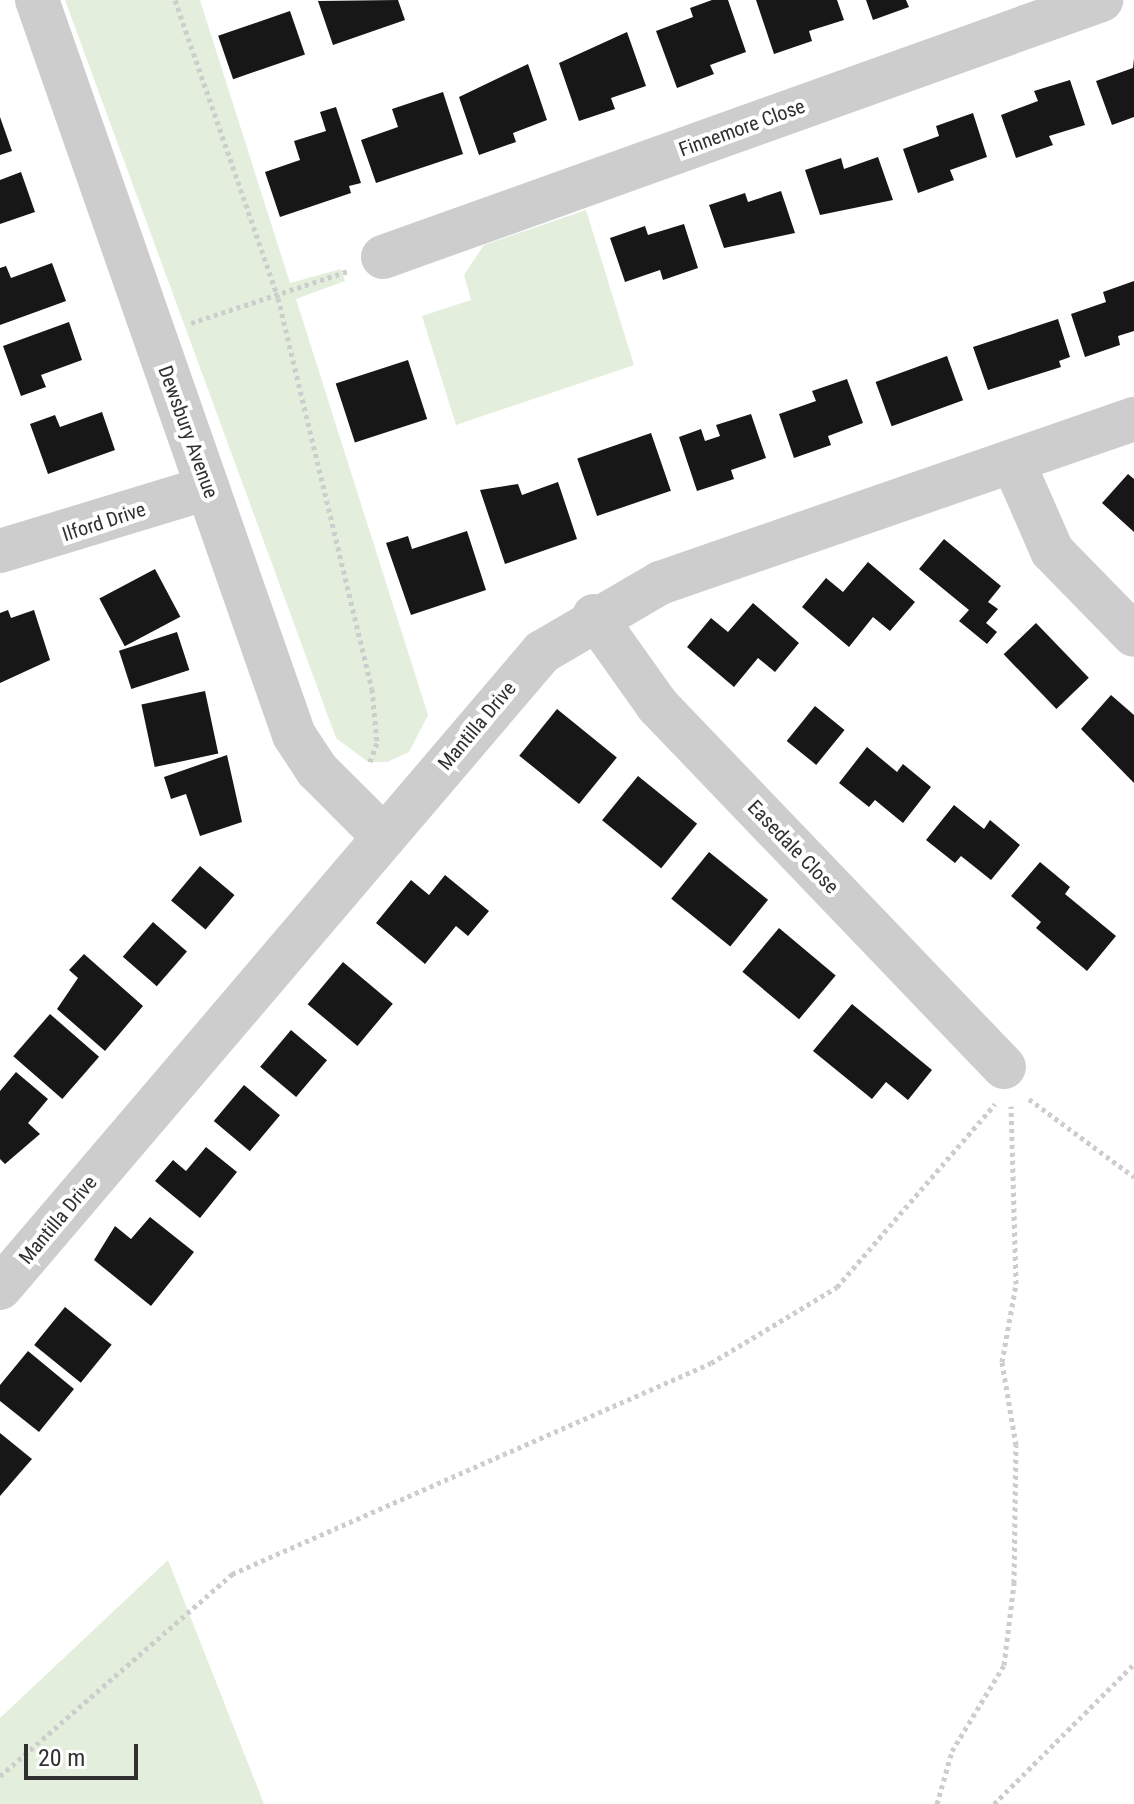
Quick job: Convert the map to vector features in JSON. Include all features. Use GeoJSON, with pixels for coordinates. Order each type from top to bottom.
{"type":"FeatureCollection","features":[{"type":"Feature","properties":{"kind":"street","name":"Dewsbury Avenue"},"geometry":{"type":"LineString","coordinates":[[37,0],[294,735],[317,770],[384,837]]}},
{"type":"Feature","properties":{"kind":"street","name":"Finnemore Close"},"geometry":{"type":"LineString","coordinates":[[383,257],[1101,0]]}},
{"type":"Feature","properties":{"kind":"street","name":"Mantilla Drive"},"geometry":{"type":"LineString","coordinates":[[0,1288],[524,670],[594,616],[660,583],[1134,419]]}},
{"type":"Feature","properties":{"kind":"street"},"geometry":{"type":"LineString","coordinates":[[1013,462],[1052,551],[1134,635]]}},
{"type":"Feature","properties":{"kind":"street","name":"Ilford Drive"},"geometry":{"type":"LineString","coordinates":[[0,551],[208,488]]}},
{"type":"Feature","properties":{"kind":"street","name":"Easedale Close"},"geometry":{"type":"LineString","coordinates":[[594,616],[658,706],[1008,1076]]}},
{"type":"Feature","properties":{"kind":"path"},"geometry":{"type":"LineString","coordinates":[[175,0],[278,298],[372,689],[377,743],[352,806]]}},
{"type":"Feature","properties":{"kind":"path"},"geometry":{"type":"LineString","coordinates":[[154,334],[278,298],[383,257]]}},
{"type":"Feature","properties":{"kind":"path"},"geometry":{"type":"LineString","coordinates":[[1008,1076],[1134,1177]]}},
{"type":"Feature","properties":{"kind":"path"},"geometry":{"type":"LineString","coordinates":[[0,1776],[232,1574],[711,1363],[837,1287],[1008,1076]]}},
{"type":"Feature","properties":{"kind":"path"},"geometry":{"type":"LineString","coordinates":[[937,1804],[952,1751],[1004,1665],[1014,1583],[1016,1445],[1002,1362],[1016,1284],[1008,1076]]}},
{"type":"Feature","properties":{"kind":"path"},"geometry":{"type":"LineString","coordinates":[[994,1804],[1134,1664]]}},
{"type":"Feature","properties":{"kind":"green space"},"geometry":{"type":"Polygon","coordinates":[[[65,0],[200,0],[290,283],[341,269],[345,281],[296,299],[428,715],[409,752],[387,762],[368,762],[336,738],[65,0]]]}},
{"type":"Feature","properties":{"kind":"green space"},"geometry":{"type":"Polygon","coordinates":[[[586,210],[634,365],[456,425],[422,316],[471,300],[464,275],[484,245],[586,210]]]}},
{"type":"Feature","properties":{"kind":"green space"},"geometry":{"type":"Polygon","coordinates":[[[168,1560],[264,1804],[0,1804],[0,1718],[168,1560]]]}},
{"type":"Feature","properties":{"kind":"building"},"geometry":{"type":"Polygon","coordinates":[[[398,0],[405,20],[333,45],[318,1],[398,0]]]}},
{"type":"Feature","properties":{"kind":"building"},"geometry":{"type":"Polygon","coordinates":[[[712,0],[728,0],[746,52],[710,65],[714,74],[677,88],[656,31],[693,17],[690,8],[712,0]]]}},
{"type":"Feature","properties":{"kind":"building"},"geometry":{"type":"Polygon","coordinates":[[[756,0],[837,0],[844,20],[809,31],[812,41],[774,54],[756,0]]]}},
{"type":"Feature","properties":{"kind":"building"},"geometry":{"type":"Polygon","coordinates":[[[866,0],[906,0],[909,7],[873,20],[866,0]]]}},
{"type":"Feature","properties":{"kind":"building"},"geometry":{"type":"Polygon","coordinates":[[[290,11],[305,54],[233,79],[218,36],[290,11]]]}},
{"type":"Feature","properties":{"kind":"building"},"geometry":{"type":"Polygon","coordinates":[[[627,32],[646,86],[611,98],[615,109],[579,121],[559,63],[627,32]]]}},
{"type":"Feature","properties":{"kind":"building"},"geometry":{"type":"Polygon","coordinates":[[[1134,58],[1134,117],[1112,125],[1096,81],[1133,68],[1134,58]]]}},
{"type":"Feature","properties":{"kind":"building"},"geometry":{"type":"Polygon","coordinates":[[[528,64],[547,120],[513,133],[516,142],[479,155],[459,97],[528,64]]]}},
{"type":"Feature","properties":{"kind":"building"},"geometry":{"type":"Polygon","coordinates":[[[1070,80],[1085,125],[1049,136],[1053,145],[1016,158],[1001,115],[1038,101],[1034,91],[1070,80]]]}},
{"type":"Feature","properties":{"kind":"building"},"geometry":{"type":"Polygon","coordinates":[[[443,92],[463,154],[376,183],[361,140],[398,127],[392,109],[443,92]]]}},
{"type":"Feature","properties":{"kind":"building"},"geometry":{"type":"Polygon","coordinates":[[[336,107],[361,183],[349,186],[351,193],[280,217],[265,172],[300,160],[294,141],[326,131],[320,112],[336,107]]]}},
{"type":"Feature","properties":{"kind":"building"},"geometry":{"type":"Polygon","coordinates":[[[973,113],[987,157],[950,170],[954,180],[918,193],[903,149],[939,136],[936,126],[973,113]]]}},
{"type":"Feature","properties":{"kind":"building"},"geometry":{"type":"Polygon","coordinates":[[[0,117],[12,151],[0,155],[0,117]]]}},
{"type":"Feature","properties":{"kind":"building"},"geometry":{"type":"Polygon","coordinates":[[[878,157],[893,200],[820,215],[805,170],[841,158],[844,169],[878,157]]]}},
{"type":"Feature","properties":{"kind":"building"},"geometry":{"type":"Polygon","coordinates":[[[21,172],[35,212],[0,224],[0,180],[21,172]]]}},
{"type":"Feature","properties":{"kind":"building"},"geometry":{"type":"Polygon","coordinates":[[[781,191],[795,233],[724,248],[709,205],[745,193],[748,202],[781,191]]]}},
{"type":"Feature","properties":{"kind":"building"},"geometry":{"type":"Polygon","coordinates":[[[684,224],[698,268],[663,280],[660,270],[625,282],[610,238],[645,226],[648,235],[684,224]]]}},
{"type":"Feature","properties":{"kind":"building"},"geometry":{"type":"Polygon","coordinates":[[[52,263],[66,301],[0,325],[0,268],[6,266],[11,278],[52,263]]]}},
{"type":"Feature","properties":{"kind":"building"},"geometry":{"type":"Polygon","coordinates":[[[1134,281],[1134,331],[1118,336],[1120,345],[1085,357],[1071,314],[1106,302],[1103,292],[1134,281]]]}},
{"type":"Feature","properties":{"kind":"building"},"geometry":{"type":"Polygon","coordinates":[[[1058,319],[1070,357],[1059,361],[1061,367],[988,390],[973,347],[1058,319]]]}},
{"type":"Feature","properties":{"kind":"building"},"geometry":{"type":"Polygon","coordinates":[[[69,322],[82,360],[41,375],[46,387],[21,396],[3,346],[69,322]]]}},
{"type":"Feature","properties":{"kind":"building"},"geometry":{"type":"Polygon","coordinates":[[[947,356],[963,400],[892,426],[876,382],[947,356]]]}},
{"type":"Feature","properties":{"kind":"building"},"geometry":{"type":"Polygon","coordinates":[[[408,360],[427,419],[355,442],[336,383],[408,360]]]}},
{"type":"Feature","properties":{"kind":"building"},"geometry":{"type":"Polygon","coordinates":[[[847,379],[863,423],[828,436],[831,445],[794,458],[779,414],[816,401],[812,391],[847,379]]]}},
{"type":"Feature","properties":{"kind":"building"},"geometry":{"type":"Polygon","coordinates":[[[102,412],[115,450],[48,474],[30,424],[55,415],[60,427],[102,412]]]}},
{"type":"Feature","properties":{"kind":"building"},"geometry":{"type":"Polygon","coordinates":[[[751,414],[766,458],[731,470],[734,479],[697,491],[679,437],[701,429],[705,441],[720,436],[716,425],[751,414]]]}},
{"type":"Feature","properties":{"kind":"building"},"geometry":{"type":"Polygon","coordinates":[[[651,433],[671,491],[597,516],[577,458],[651,433]]]}},
{"type":"Feature","properties":{"kind":"building"},"geometry":{"type":"Polygon","coordinates":[[[1128,474],[1134,479],[1134,532],[1102,503],[1128,474]]]}},
{"type":"Feature","properties":{"kind":"building"},"geometry":{"type":"Polygon","coordinates":[[[558,482],[577,539],[505,564],[480,490],[518,484],[522,495],[558,482]]]}},
{"type":"Feature","properties":{"kind":"building"},"geometry":{"type":"Polygon","coordinates":[[[467,531],[486,590],[411,615],[386,543],[408,536],[412,549],[467,531]]]}},
{"type":"Feature","properties":{"kind":"building"},"geometry":{"type":"Polygon","coordinates":[[[944,539],[1001,586],[988,602],[998,609],[986,623],[997,632],[987,644],[959,621],[969,610],[919,569],[944,539]]]}},
{"type":"Feature","properties":{"kind":"building"},"geometry":{"type":"Polygon","coordinates":[[[868,562],[915,602],[890,631],[873,617],[849,647],[802,607],[826,578],[843,592],[868,562]]]}},
{"type":"Feature","properties":{"kind":"building"},"geometry":{"type":"Polygon","coordinates":[[[155,569],[180,617],[125,646],[99,599],[155,569]]]}},
{"type":"Feature","properties":{"kind":"building"},"geometry":{"type":"Polygon","coordinates":[[[753,603],[799,643],[775,672],[758,658],[734,687],[687,647],[711,618],[728,632],[753,603]]]}},
{"type":"Feature","properties":{"kind":"building"},"geometry":{"type":"Polygon","coordinates":[[[8,610],[11,618],[34,610],[50,660],[0,683],[0,613],[8,610]]]}},
{"type":"Feature","properties":{"kind":"building"},"geometry":{"type":"Polygon","coordinates":[[[1036,623],[1089,678],[1056,709],[1004,654],[1036,623]]]}},
{"type":"Feature","properties":{"kind":"building"},"geometry":{"type":"Polygon","coordinates":[[[177,632],[189,670],[131,689],[119,651],[177,632]]]}},
{"type":"Feature","properties":{"kind":"building"},"geometry":{"type":"Polygon","coordinates":[[[205,691],[218,754],[155,767],[141,705],[205,691]]]}},
{"type":"Feature","properties":{"kind":"building"},"geometry":{"type":"Polygon","coordinates":[[[1111,695],[1134,715],[1134,783],[1081,729],[1111,695]]]}},
{"type":"Feature","properties":{"kind":"building"},"geometry":{"type":"Polygon","coordinates":[[[815,706],[845,730],[816,765],[787,741],[815,706]]]}},
{"type":"Feature","properties":{"kind":"building"},"geometry":{"type":"Polygon","coordinates":[[[557,709],[617,757],[579,804],[519,756],[557,709]]]}},
{"type":"Feature","properties":{"kind":"building"},"geometry":{"type":"Polygon","coordinates":[[[867,747],[897,772],[903,764],[931,787],[903,823],[875,800],[869,807],[839,783],[867,747]]]}},
{"type":"Feature","properties":{"kind":"building"},"geometry":{"type":"Polygon","coordinates":[[[227,755],[242,822],[200,836],[186,794],[171,799],[164,777],[227,755]]]}},
{"type":"Feature","properties":{"kind":"building"},"geometry":{"type":"Polygon","coordinates":[[[638,776],[697,824],[661,868],[602,820],[638,776]]]}},
{"type":"Feature","properties":{"kind":"building"},"geometry":{"type":"Polygon","coordinates":[[[954,805],[984,829],[990,820],[1020,845],[991,880],[961,856],[955,863],[926,840],[954,805]]]}},
{"type":"Feature","properties":{"kind":"building"},"geometry":{"type":"Polygon","coordinates":[[[709,852],[768,900],[730,946],[671,899],[709,852]]]}},
{"type":"Feature","properties":{"kind":"building"},"geometry":{"type":"Polygon","coordinates":[[[1040,862],[1070,887],[1065,894],[1116,936],[1087,971],[1036,928],[1041,922],[1011,896],[1040,862]]]}},
{"type":"Feature","properties":{"kind":"building"},"geometry":{"type":"Polygon","coordinates":[[[200,866],[234,895],[206,929],[171,900],[200,866]]]}},
{"type":"Feature","properties":{"kind":"building"},"geometry":{"type":"Polygon","coordinates":[[[445,875],[489,911],[468,936],[456,926],[425,964],[376,923],[411,880],[429,895],[445,875]]]}},
{"type":"Feature","properties":{"kind":"building"},"geometry":{"type":"Polygon","coordinates":[[[153,922],[187,952],[157,986],[123,957],[153,922]]]}},
{"type":"Feature","properties":{"kind":"building"},"geometry":{"type":"Polygon","coordinates":[[[779,928],[836,976],[799,1019],[742,972],[779,928]]]}},
{"type":"Feature","properties":{"kind":"building"},"geometry":{"type":"Polygon","coordinates":[[[84,954],[143,1006],[105,1051],[57,1009],[78,978],[69,970],[84,954]]]}},
{"type":"Feature","properties":{"kind":"building"},"geometry":{"type":"Polygon","coordinates":[[[343,962],[393,1004],[357,1046],[308,1004],[343,962]]]}},
{"type":"Feature","properties":{"kind":"building"},"geometry":{"type":"Polygon","coordinates":[[[852,1004],[932,1070],[908,1100],[886,1082],[872,1099],[813,1051],[852,1004]]]}},
{"type":"Feature","properties":{"kind":"building"},"geometry":{"type":"Polygon","coordinates":[[[50,1014],[99,1057],[62,1099],[13,1056],[50,1014]]]}},
{"type":"Feature","properties":{"kind":"building"},"geometry":{"type":"Polygon","coordinates":[[[291,1030],[327,1060],[296,1097],[260,1067],[291,1030]]]}},
{"type":"Feature","properties":{"kind":"building"},"geometry":{"type":"Polygon","coordinates":[[[16,1072],[48,1099],[28,1123],[40,1134],[5,1164],[0,1159],[0,1091],[16,1072]]]}},
{"type":"Feature","properties":{"kind":"building"},"geometry":{"type":"Polygon","coordinates":[[[244,1085],[280,1115],[250,1151],[214,1121],[244,1085]]]}},
{"type":"Feature","properties":{"kind":"building"},"geometry":{"type":"Polygon","coordinates":[[[206,1147],[237,1172],[200,1218],[155,1181],[173,1160],[186,1171],[206,1147]]]}},
{"type":"Feature","properties":{"kind":"building"},"geometry":{"type":"Polygon","coordinates":[[[150,1217],[194,1252],[151,1306],[94,1260],[115,1226],[131,1239],[150,1217]]]}},
{"type":"Feature","properties":{"kind":"building"},"geometry":{"type":"Polygon","coordinates":[[[65,1307],[112,1345],[81,1383],[34,1345],[65,1307]]]}},
{"type":"Feature","properties":{"kind":"building"},"geometry":{"type":"Polygon","coordinates":[[[28,1351],[74,1389],[39,1432],[0,1401],[0,1385],[28,1351]]]}},
{"type":"Feature","properties":{"kind":"building"},"geometry":{"type":"Polygon","coordinates":[[[0,1433],[32,1459],[0,1496],[0,1433]]]}}]}
